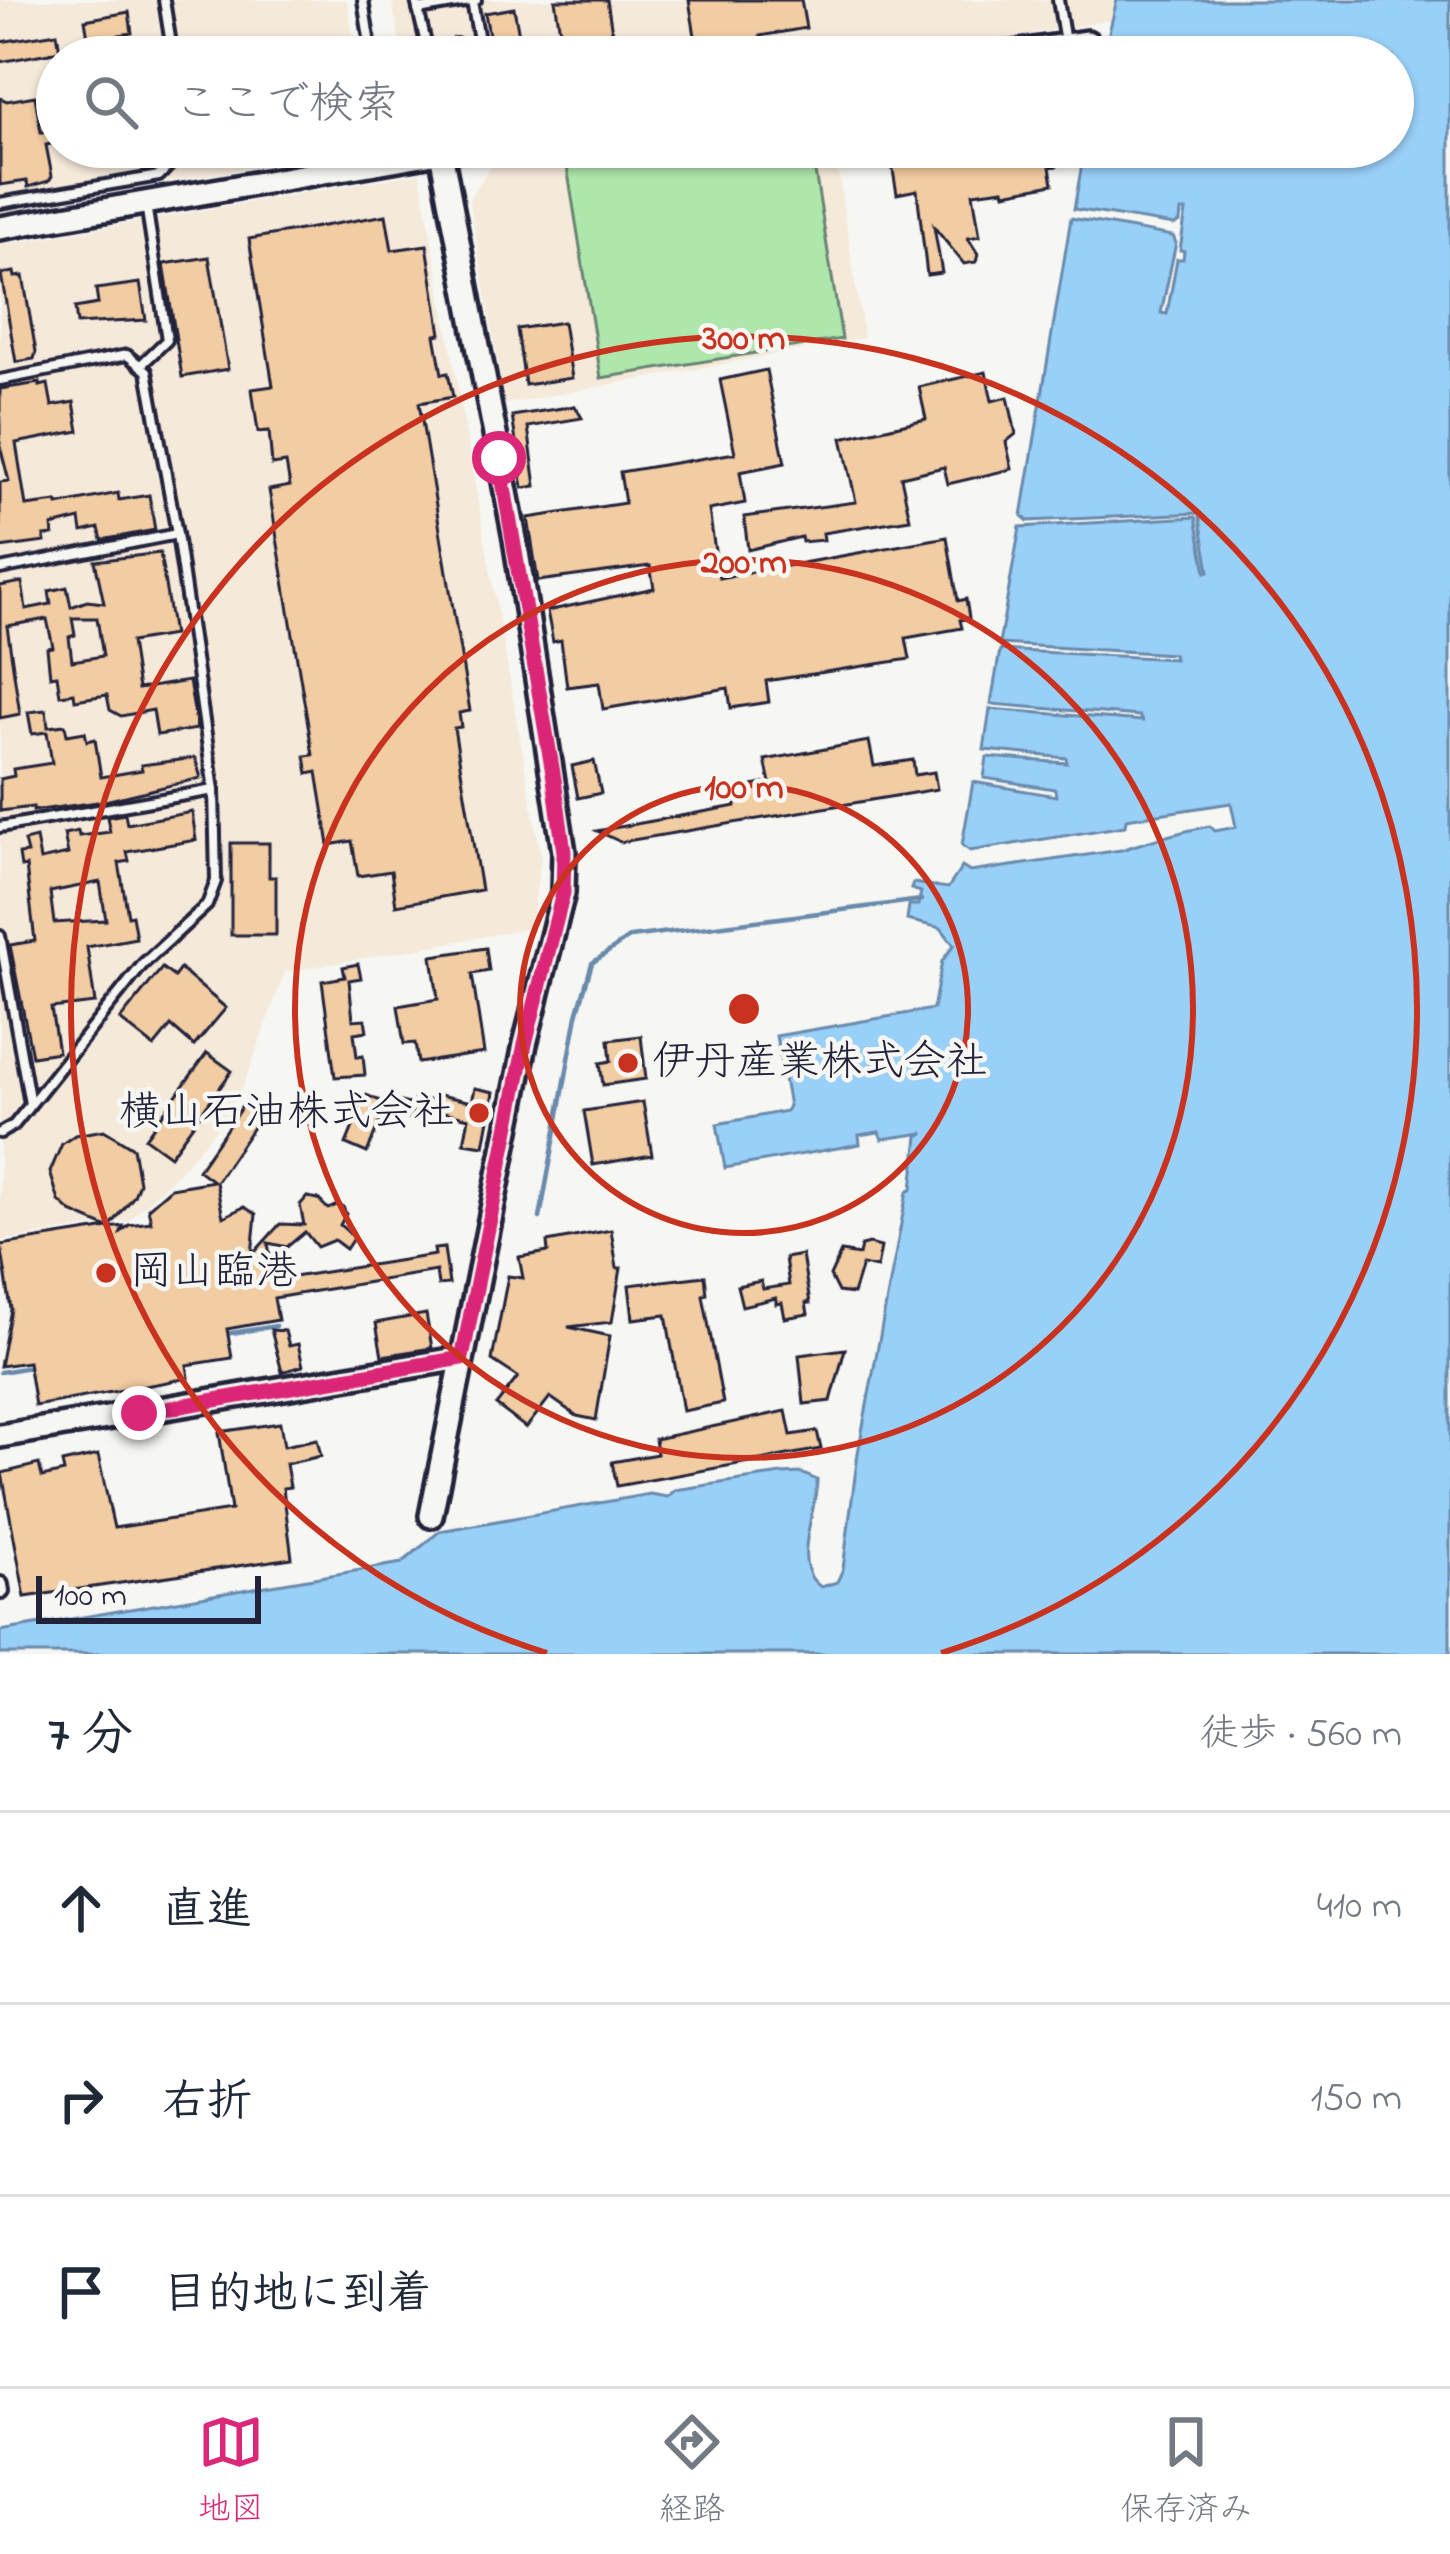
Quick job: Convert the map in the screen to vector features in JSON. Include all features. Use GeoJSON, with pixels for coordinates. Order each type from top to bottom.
{"type":"FeatureCollection","features":[{"type":"Feature","properties":{"kind":"street"},"geometry":{"type":"LineString","coordinates":[[0,228],[322,168]]}},
{"type":"Feature","properties":{"kind":"street"},"geometry":{"type":"LineString","coordinates":[[431,1516],[525,1044],[563,893],[564,852],[515,539],[444,168]]}},
{"type":"Feature","properties":{"kind":"street"},"geometry":{"type":"LineString","coordinates":[[0,1436],[462,1358]]}},
{"type":"Feature","properties":{"kind":"lane"},"geometry":{"type":"LineString","coordinates":[[164,0],[170,36]]}},
{"type":"Feature","properties":{"kind":"lane"},"geometry":{"type":"LineString","coordinates":[[363,0],[369,36]]}},
{"type":"Feature","properties":{"kind":"lane"},"geometry":{"type":"LineString","coordinates":[[424,36],[417,5],[474,0],[479,36]]}},
{"type":"Feature","properties":{"kind":"lane"},"geometry":{"type":"LineString","coordinates":[[1058,0],[1073,36]]}},
{"type":"Feature","properties":{"kind":"lane"},"geometry":{"type":"LineString","coordinates":[[0,203],[159,176],[167,168]]}},
{"type":"Feature","properties":{"kind":"lane"},"geometry":{"type":"LineString","coordinates":[[142,364],[167,340],[146,203]]}},
{"type":"Feature","properties":{"kind":"lane"},"geometry":{"type":"LineString","coordinates":[[0,380],[118,356],[134,358],[147,371],[177,534],[214,790],[216,881],[206,905],[143,964],[14,1125],[0,1133]]}},
{"type":"Feature","properties":{"kind":"lane"},"geometry":{"type":"LineString","coordinates":[[0,569],[177,534]]}},
{"type":"Feature","properties":{"kind":"lane"},"geometry":{"type":"LineString","coordinates":[[0,826],[214,790]]}},
{"type":"Feature","properties":{"kind":"lane"},"geometry":{"type":"LineString","coordinates":[[0,936],[30,1105]]}},
{"type":"Feature","properties":{"kind":"shaded area"},"geometry":{"type":"Polygon","coordinates":[[[0,0],[347,0],[353,36],[36,36],[36,168],[246,168],[0,212],[0,0]]]}},
{"type":"Feature","properties":{"kind":"shaded area"},"geometry":{"type":"Polygon","coordinates":[[[392,0],[1117,0],[1110,20],[1019,36],[398,36],[392,0]]]}},
{"type":"Feature","properties":{"kind":"shaded area"},"geometry":{"type":"Polygon","coordinates":[[[490,168],[837,168],[864,338],[505,404],[469,198],[490,168]]]}},
{"type":"Feature","properties":{"kind":"shaded area"},"geometry":{"type":"Polygon","coordinates":[[[420,173],[541,857],[531,928],[285,972],[244,1084],[221,1123],[128,1221],[0,1241],[0,245],[420,173]]]}},
{"type":"Feature","properties":{"kind":"green space"},"geometry":{"type":"Polygon","coordinates":[[[567,168],[814,168],[842,339],[601,378],[567,168]]]}},
{"type":"Feature","properties":{"kind":"water"},"geometry":{"type":"Polygon","coordinates":[[[1117,0],[1450,0],[1450,1654],[0,1654],[0,1631],[402,1563],[440,1531],[650,1494],[667,1497],[675,1490],[781,1474],[801,1473],[817,1480],[807,1566],[821,1587],[837,1582],[843,1569],[858,1453],[907,1192],[912,1189],[918,1136],[924,1133],[882,1139],[879,1132],[859,1135],[860,1144],[725,1168],[717,1124],[786,1111],[789,1106],[776,1036],[933,1009],[942,961],[954,945],[941,928],[907,920],[909,905],[918,905],[921,892],[911,889],[913,883],[948,888],[962,867],[970,872],[1121,850],[1198,828],[1236,827],[1231,803],[970,851],[962,845],[973,782],[1056,796],[1055,789],[984,778],[987,757],[1067,763],[1066,758],[984,750],[990,709],[1142,721],[1139,716],[991,704],[1000,650],[1174,659],[1173,654],[999,644],[1020,527],[1196,517],[1209,571],[1199,513],[1028,521],[1022,516],[1071,218],[1173,236],[1176,243],[1161,313],[1167,314],[1177,259],[1183,259],[1186,211],[1181,211],[1180,222],[1174,225],[1074,209],[1081,168],[1414,168],[1414,36],[1108,36],[1117,0]]]}},
{"type":"Feature","properties":{"kind":"building"},"geometry":{"type":"Polygon","coordinates":[[[555,0],[607,0],[613,36],[561,36],[555,0]]]}},
{"type":"Feature","properties":{"kind":"building"},"geometry":{"type":"Polygon","coordinates":[[[689,0],[801,0],[806,28],[760,36],[695,36],[689,0]]]}},
{"type":"Feature","properties":{"kind":"building"},"geometry":{"type":"Polygon","coordinates":[[[514,8],[519,36],[489,36],[485,13],[514,8]]]}},
{"type":"Feature","properties":{"kind":"building"},"geometry":{"type":"Polygon","coordinates":[[[129,12],[132,33],[88,36],[85,20],[129,12]]]}},
{"type":"Feature","properties":{"kind":"building"},"geometry":{"type":"Polygon","coordinates":[[[36,36],[36,55],[0,62],[0,42],[36,36]]]}},
{"type":"Feature","properties":{"kind":"building"},"geometry":{"type":"Polygon","coordinates":[[[35,96],[36,168],[50,168],[49,181],[28,187],[27,181],[0,185],[0,98],[35,96]]]}},
{"type":"Feature","properties":{"kind":"building"},"geometry":{"type":"Polygon","coordinates":[[[893,168],[1050,168],[1053,184],[973,193],[980,236],[968,238],[978,254],[976,262],[964,264],[934,227],[942,273],[927,275],[917,190],[897,194],[893,168]]]}},
{"type":"Feature","properties":{"kind":"building"},"geometry":{"type":"Polygon","coordinates":[[[386,215],[392,250],[427,245],[441,334],[435,335],[442,374],[448,373],[453,397],[419,403],[470,711],[459,713],[461,727],[454,728],[481,890],[396,905],[391,871],[358,876],[352,841],[329,845],[317,772],[308,774],[305,756],[313,755],[269,490],[290,486],[286,463],[272,465],[269,431],[258,432],[252,389],[273,386],[249,239],[386,215]]]}},
{"type":"Feature","properties":{"kind":"building"},"geometry":{"type":"Polygon","coordinates":[[[209,257],[228,369],[182,377],[164,264],[209,257]]]}},
{"type":"Feature","properties":{"kind":"building"},"geometry":{"type":"Polygon","coordinates":[[[14,272],[15,277],[23,276],[36,352],[34,359],[16,362],[1,274],[14,272]]]}},
{"type":"Feature","properties":{"kind":"building"},"geometry":{"type":"Polygon","coordinates":[[[140,283],[146,320],[77,324],[75,308],[98,304],[96,289],[140,283]]]}},
{"type":"Feature","properties":{"kind":"building"},"geometry":{"type":"Polygon","coordinates":[[[563,322],[572,378],[525,385],[517,329],[563,322]]]}},
{"type":"Feature","properties":{"kind":"building"},"geometry":{"type":"Polygon","coordinates":[[[766,370],[785,463],[740,472],[745,503],[709,510],[719,578],[947,537],[958,601],[966,599],[969,618],[960,620],[962,628],[906,638],[910,659],[766,681],[769,702],[731,708],[728,688],[603,709],[599,683],[567,687],[561,640],[553,642],[547,611],[654,588],[650,566],[538,581],[528,518],[625,503],[620,472],[735,453],[720,380],[766,370]]]}},
{"type":"Feature","properties":{"kind":"building"},"geometry":{"type":"Polygon","coordinates":[[[986,372],[992,401],[1008,397],[1016,434],[1006,442],[1012,469],[948,484],[944,467],[901,477],[910,519],[823,533],[824,540],[802,542],[801,537],[748,550],[744,517],[856,502],[842,438],[926,419],[919,387],[986,372]]]}},
{"type":"Feature","properties":{"kind":"building"},"geometry":{"type":"Polygon","coordinates":[[[48,384],[52,406],[74,402],[79,431],[16,443],[26,506],[118,493],[119,500],[149,495],[155,530],[102,540],[99,528],[82,532],[80,519],[52,526],[53,535],[44,536],[45,542],[0,548],[0,482],[9,481],[0,446],[0,389],[48,384]]]}},
{"type":"Feature","properties":{"kind":"building"},"geometry":{"type":"Polygon","coordinates":[[[575,406],[582,418],[528,427],[536,486],[523,488],[512,416],[575,406]]]}},
{"type":"Feature","properties":{"kind":"building"},"geometry":{"type":"Polygon","coordinates":[[[160,553],[173,635],[131,642],[138,689],[189,681],[197,729],[157,735],[153,710],[121,716],[110,710],[107,695],[75,700],[74,693],[60,695],[57,675],[50,676],[47,648],[53,647],[47,619],[7,626],[20,714],[0,718],[0,586],[22,582],[26,609],[51,604],[49,591],[67,587],[71,607],[87,601],[104,603],[95,561],[160,553]],[[72,618],[72,661],[103,656],[97,618],[72,618]]]}},
{"type":"Feature","properties":{"kind":"building"},"geometry":{"type":"Polygon","coordinates":[[[46,710],[48,727],[65,725],[67,735],[85,732],[87,741],[95,739],[101,777],[142,770],[141,765],[195,758],[201,778],[105,801],[0,811],[0,779],[14,776],[13,769],[52,763],[47,732],[32,734],[28,712],[46,710]]]}},
{"type":"Feature","properties":{"kind":"building"},"geometry":{"type":"Polygon","coordinates":[[[869,741],[874,766],[913,760],[915,775],[934,772],[937,789],[621,842],[597,831],[736,806],[733,789],[770,783],[765,760],[869,741]]]}},
{"type":"Feature","properties":{"kind":"building"},"geometry":{"type":"Polygon","coordinates":[[[594,761],[601,793],[578,798],[572,766],[594,761]]]}},
{"type":"Feature","properties":{"kind":"building"},"geometry":{"type":"Polygon","coordinates":[[[192,812],[196,840],[127,852],[129,861],[119,863],[136,938],[87,947],[95,1003],[51,1008],[58,1052],[32,1056],[10,945],[35,941],[26,866],[21,867],[19,854],[27,853],[24,841],[36,838],[40,860],[68,854],[64,834],[110,832],[107,817],[125,814],[127,824],[192,812]],[[100,882],[50,892],[54,923],[106,920],[100,882]]]}},
{"type":"Feature","properties":{"kind":"building"},"geometry":{"type":"Polygon","coordinates":[[[231,843],[269,843],[269,877],[276,877],[276,935],[231,935],[231,843]]]}},
{"type":"Feature","properties":{"kind":"building"},"geometry":{"type":"Polygon","coordinates":[[[486,948],[489,971],[472,974],[484,1053],[418,1063],[415,1043],[404,1044],[398,1006],[438,999],[432,956],[486,948]]]}},
{"type":"Feature","properties":{"kind":"building"},"geometry":{"type":"Polygon","coordinates":[[[358,964],[361,978],[349,980],[353,1020],[365,1019],[367,1031],[354,1033],[365,1075],[335,1077],[322,981],[345,977],[343,967],[358,964]]]}},
{"type":"Feature","properties":{"kind":"building"},"geometry":{"type":"Polygon","coordinates":[[[162,968],[174,977],[180,969],[226,1008],[194,1046],[171,1026],[154,1047],[120,1020],[162,968]]]}},
{"type":"Feature","properties":{"kind":"building"},"geometry":{"type":"Polygon","coordinates":[[[641,1036],[646,1079],[603,1085],[600,1063],[611,1061],[609,1040],[641,1036]]]}},
{"type":"Feature","properties":{"kind":"building"},"geometry":{"type":"Polygon","coordinates":[[[207,1053],[232,1071],[170,1156],[145,1138],[207,1053]]]}},
{"type":"Feature","properties":{"kind":"building"},"geometry":{"type":"Polygon","coordinates":[[[475,1088],[494,1092],[484,1146],[464,1143],[469,1118],[431,1109],[430,1117],[412,1113],[411,1119],[383,1113],[367,1153],[346,1144],[366,1095],[395,1107],[396,1101],[414,1105],[415,1098],[433,1101],[435,1094],[472,1102],[475,1088]]]}},
{"type":"Feature","properties":{"kind":"building"},"geometry":{"type":"Polygon","coordinates":[[[245,1102],[262,1114],[216,1182],[223,1217],[244,1207],[256,1214],[252,1255],[280,1224],[304,1225],[300,1205],[307,1197],[318,1199],[328,1209],[343,1207],[346,1214],[340,1225],[354,1237],[346,1249],[334,1240],[317,1247],[305,1232],[287,1247],[268,1243],[274,1280],[435,1255],[434,1249],[444,1248],[449,1284],[438,1285],[436,1271],[274,1298],[278,1320],[227,1329],[232,1358],[187,1365],[189,1378],[35,1406],[28,1362],[0,1366],[11,1309],[1,1245],[108,1228],[71,1212],[59,1201],[50,1172],[62,1144],[75,1135],[104,1130],[133,1148],[139,1183],[109,1228],[123,1226],[121,1232],[129,1225],[151,1222],[148,1208],[171,1188],[213,1181],[198,1170],[245,1102]]]}},
{"type":"Feature","properties":{"kind":"building"},"geometry":{"type":"Polygon","coordinates":[[[643,1102],[652,1155],[593,1165],[584,1111],[643,1102]]]}},
{"type":"Feature","properties":{"kind":"building"},"geometry":{"type":"Polygon","coordinates":[[[611,1230],[617,1268],[621,1268],[612,1322],[568,1327],[610,1336],[596,1420],[577,1416],[550,1397],[526,1428],[496,1405],[518,1377],[492,1360],[508,1276],[523,1278],[519,1257],[548,1252],[547,1242],[611,1230]]]}},
{"type":"Feature","properties":{"kind":"building"},"geometry":{"type":"Polygon","coordinates":[[[861,1246],[881,1247],[877,1268],[862,1265],[853,1294],[838,1292],[830,1276],[841,1252],[859,1255],[861,1246]]]}},
{"type":"Feature","properties":{"kind":"building"},"geometry":{"type":"Polygon","coordinates":[[[802,1255],[808,1314],[785,1318],[776,1298],[742,1306],[737,1286],[761,1281],[763,1289],[789,1285],[785,1258],[802,1255]]]}},
{"type":"Feature","properties":{"kind":"building"},"geometry":{"type":"Polygon","coordinates":[[[705,1276],[707,1294],[703,1295],[723,1403],[683,1411],[666,1315],[633,1319],[629,1285],[705,1276]]]}},
{"type":"Feature","properties":{"kind":"building"},"geometry":{"type":"Polygon","coordinates":[[[426,1314],[432,1348],[382,1356],[376,1323],[426,1314]]]}},
{"type":"Feature","properties":{"kind":"building"},"geometry":{"type":"Polygon","coordinates":[[[271,1330],[285,1331],[289,1346],[298,1344],[303,1366],[282,1372],[271,1330]]]}},
{"type":"Feature","properties":{"kind":"building"},"geometry":{"type":"Polygon","coordinates":[[[845,1349],[831,1401],[804,1404],[799,1355],[845,1349]]]}},
{"type":"Feature","properties":{"kind":"building"},"geometry":{"type":"Polygon","coordinates":[[[786,1411],[791,1435],[817,1431],[821,1449],[617,1486],[612,1462],[657,1454],[655,1439],[786,1411]]]}},
{"type":"Feature","properties":{"kind":"building"},"geometry":{"type":"Polygon","coordinates":[[[280,1423],[284,1446],[317,1439],[321,1456],[286,1464],[290,1487],[283,1488],[292,1558],[25,1597],[2,1473],[39,1464],[42,1477],[64,1472],[62,1463],[98,1455],[114,1528],[231,1510],[219,1432],[280,1423]]]}},
{"type":"Feature","properties":{"kind":"waterway"},"geometry":{"type":"LineString","coordinates":[[540,1218],[577,1015],[592,963],[630,937],[921,900]]}},
{"type":"Feature","properties":{"kind":"waterway"},"geometry":{"type":"LineString","coordinates":[[225,1334],[276,1326]]}},
{"type":"Feature","properties":{"kind":"waterway"},"geometry":{"type":"LineString","coordinates":[[0,1372],[30,1367]]}},
{"type":"Feature","properties":{"kind":"place","name":"伊丹産業株式会社"},"geometry":{"type":"Point","coordinates":[628,1063]}},
{"type":"Feature","properties":{"kind":"place","name":"横山石油株式会社"},"geometry":{"type":"Point","coordinates":[479,1113]}},
{"type":"Feature","properties":{"kind":"place","name":"岡山臨港"},"geometry":{"type":"Point","coordinates":[106,1273]}},
{"type":"Feature","properties":{"kind":"route"},"geometry":{"type":"LineString","coordinates":[[139,1413],[462,1358],[525,1044],[563,893],[564,852],[554,779],[499,458]]}}]}
